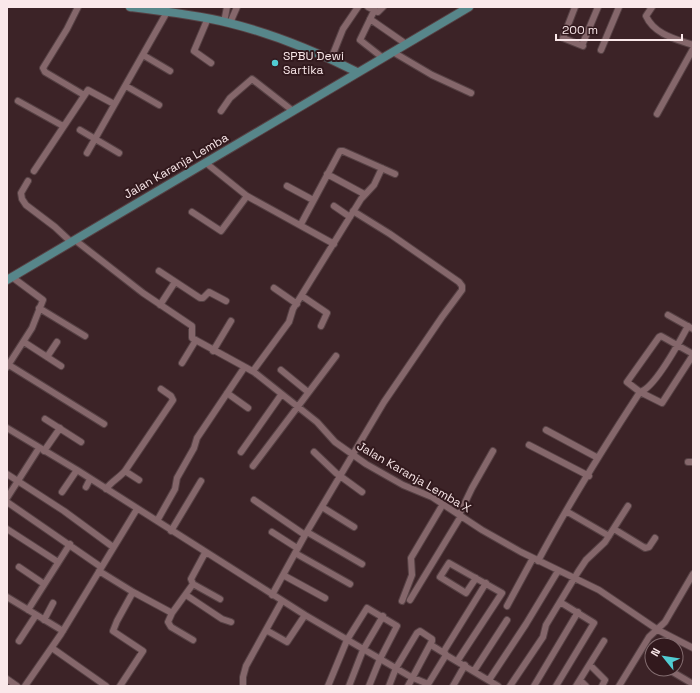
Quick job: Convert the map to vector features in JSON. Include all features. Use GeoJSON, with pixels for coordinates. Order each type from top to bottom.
{"type":"FeatureCollection","features":[{"type":"Feature","properties":{"kind":"main road"},"geometry":{"type":"LineString","coordinates":[[130,7],[157,9],[227,22],[273,36],[331,59],[357,72]]}},
{"type":"Feature","properties":{"kind":"main road","name":"Jalan Karanja Lemba"},"geometry":{"type":"LineString","coordinates":[[9,278],[469,7]]}},
{"type":"Feature","properties":{"kind":"main road"},"geometry":{"type":"LineString","coordinates":[[343,65],[344,80]]}},
{"type":"Feature","properties":{"kind":"street"},"geometry":{"type":"LineString","coordinates":[[78,7],[67,29],[43,68],[45,72],[84,95]]}},
{"type":"Feature","properties":{"kind":"street"},"geometry":{"type":"LineString","coordinates":[[227,7],[227,22]]}},
{"type":"Feature","properties":{"kind":"street"},"geometry":{"type":"LineString","coordinates":[[227,22],[237,7]]}},
{"type":"Feature","properties":{"kind":"street"},"geometry":{"type":"LineString","coordinates":[[331,59],[343,29],[358,7]]}},
{"type":"Feature","properties":{"kind":"street"},"geometry":{"type":"LineString","coordinates":[[368,7],[379,12],[383,7]]}},
{"type":"Feature","properties":{"kind":"street"},"geometry":{"type":"LineString","coordinates":[[575,7],[563,38],[583,44],[598,7]]}},
{"type":"Feature","properties":{"kind":"street"},"geometry":{"type":"LineString","coordinates":[[601,50],[619,7]]}},
{"type":"Feature","properties":{"kind":"street"},"geometry":{"type":"LineString","coordinates":[[652,7],[646,16],[651,26],[671,37],[693,45]]}},
{"type":"Feature","properties":{"kind":"street"},"geometry":{"type":"LineString","coordinates":[[374,11],[360,40],[383,58]]}},
{"type":"Feature","properties":{"kind":"street"},"geometry":{"type":"LineString","coordinates":[[87,153],[167,12]]}},
{"type":"Feature","properties":{"kind":"street"},"geometry":{"type":"LineString","coordinates":[[208,18],[194,50],[211,63]]}},
{"type":"Feature","properties":{"kind":"street"},"geometry":{"type":"LineString","coordinates":[[370,19],[406,44]]}},
{"type":"Feature","properties":{"kind":"street"},"geometry":{"type":"LineString","coordinates":[[657,114],[693,49]]}},
{"type":"Feature","properties":{"kind":"street"},"geometry":{"type":"LineString","coordinates":[[393,52],[432,75],[471,93]]}},
{"type":"Feature","properties":{"kind":"street"},"geometry":{"type":"LineString","coordinates":[[143,55],[170,71]]}},
{"type":"Feature","properties":{"kind":"street"},"geometry":{"type":"LineString","coordinates":[[221,111],[230,98],[252,79],[293,111]]}},
{"type":"Feature","properties":{"kind":"street"},"geometry":{"type":"LineString","coordinates":[[126,86],[159,105]]}},
{"type":"Feature","properties":{"kind":"street"},"geometry":{"type":"LineString","coordinates":[[34,171],[84,95],[90,90],[114,104]]}},
{"type":"Feature","properties":{"kind":"street"},"geometry":{"type":"LineString","coordinates":[[18,101],[63,126]]}},
{"type":"Feature","properties":{"kind":"street"},"geometry":{"type":"LineString","coordinates":[[80,130],[119,153]]}},
{"type":"Feature","properties":{"kind":"street"},"geometry":{"type":"LineString","coordinates":[[301,224],[339,152],[342,150],[395,174]]}},
{"type":"Feature","properties":{"kind":"street"},"geometry":{"type":"LineString","coordinates":[[206,163],[247,196],[301,224],[334,244]]}},
{"type":"Feature","properties":{"kind":"street"},"geometry":{"type":"LineString","coordinates":[[252,371],[289,322],[293,309],[364,194],[374,184],[382,168]]}},
{"type":"Feature","properties":{"kind":"street"},"geometry":{"type":"LineString","coordinates":[[327,174],[364,194]]}},
{"type":"Feature","properties":{"kind":"street"},"geometry":{"type":"LineString","coordinates":[[28,181],[21,192],[23,201],[26,205],[160,305],[192,326],[190,336],[196,340],[182,363]]}},
{"type":"Feature","properties":{"kind":"street"},"geometry":{"type":"LineString","coordinates":[[287,186],[313,200]]}},
{"type":"Feature","properties":{"kind":"street"},"geometry":{"type":"LineString","coordinates":[[192,212],[220,231],[247,196]]}},
{"type":"Feature","properties":{"kind":"street"},"geometry":{"type":"LineString","coordinates":[[272,595],[282,575],[340,476],[403,374],[463,288],[459,282],[430,262],[352,214],[334,206]]}},
{"type":"Feature","properties":{"kind":"street"},"geometry":{"type":"LineString","coordinates":[[159,271],[200,298],[204,298],[209,292],[226,301]]}},
{"type":"Feature","properties":{"kind":"street"},"geometry":{"type":"LineString","coordinates":[[9,278],[42,299],[40,308],[24,342],[8,366],[104,424]]}},
{"type":"Feature","properties":{"kind":"street"},"geometry":{"type":"LineString","coordinates":[[160,305],[175,282]]}},
{"type":"Feature","properties":{"kind":"street"},"geometry":{"type":"LineString","coordinates":[[274,288],[297,304]]}},
{"type":"Feature","properties":{"kind":"street"},"geometry":{"type":"LineString","coordinates":[[302,296],[327,313],[321,326]]}},
{"type":"Feature","properties":{"kind":"street"},"geometry":{"type":"LineString","coordinates":[[40,308],[85,336]]}},
{"type":"Feature","properties":{"kind":"street"},"geometry":{"type":"LineString","coordinates":[[507,606],[640,392],[648,389],[691,327],[668,315]]}},
{"type":"Feature","properties":{"kind":"street"},"geometry":{"type":"LineString","coordinates":[[213,351],[231,321]]}},
{"type":"Feature","properties":{"kind":"street"},"geometry":{"type":"LineString","coordinates":[[661,336],[678,344],[693,354],[662,403],[640,392],[627,381],[661,336]]}},
{"type":"Feature","properties":{"kind":"street","name":"Jalan Karanja Lemba X"},"geometry":{"type":"LineString","coordinates":[[196,340],[213,351],[252,371],[317,422],[330,437],[353,455],[396,482],[443,504],[460,516],[535,559],[603,592],[658,630],[693,648]]}},
{"type":"Feature","properties":{"kind":"street"},"geometry":{"type":"LineString","coordinates":[[24,342],[61,366]]}},
{"type":"Feature","properties":{"kind":"street"},"geometry":{"type":"LineString","coordinates":[[47,357],[57,342]]}},
{"type":"Feature","properties":{"kind":"street"},"geometry":{"type":"LineString","coordinates":[[253,466],[336,356]]}},
{"type":"Feature","properties":{"kind":"street"},"geometry":{"type":"LineString","coordinates":[[157,521],[175,489],[178,478],[194,448],[197,438],[244,368]]}},
{"type":"Feature","properties":{"kind":"street"},"geometry":{"type":"LineString","coordinates":[[281,370],[308,392]]}},
{"type":"Feature","properties":{"kind":"street"},"geometry":{"type":"LineString","coordinates":[[106,489],[113,480],[120,477],[125,471],[173,400],[171,396],[161,389]]}},
{"type":"Feature","properties":{"kind":"street"},"geometry":{"type":"LineString","coordinates":[[228,393],[248,408]]}},
{"type":"Feature","properties":{"kind":"street"},"geometry":{"type":"LineString","coordinates":[[241,452],[281,395]]}},
{"type":"Feature","properties":{"kind":"street"},"geometry":{"type":"LineString","coordinates":[[45,419],[82,442]]}},
{"type":"Feature","properties":{"kind":"street"},"geometry":{"type":"LineString","coordinates":[[7,428],[77,470],[136,510],[157,521],[170,531],[272,595],[363,650],[427,685],[445,654],[444,650],[486,584]]}},
{"type":"Feature","properties":{"kind":"street"},"geometry":{"type":"LineString","coordinates":[[7,498],[18,481],[60,428]]}},
{"type":"Feature","properties":{"kind":"street"},"geometry":{"type":"LineString","coordinates":[[546,430],[598,458]]}},
{"type":"Feature","properties":{"kind":"street"},"geometry":{"type":"LineString","coordinates":[[529,445],[589,476]]}},
{"type":"Feature","properties":{"kind":"street"},"geometry":{"type":"LineString","coordinates":[[410,600],[460,516],[472,488],[494,451]]}},
{"type":"Feature","properties":{"kind":"street"},"geometry":{"type":"LineString","coordinates":[[314,452],[340,476],[362,492]]}},
{"type":"Feature","properties":{"kind":"street"},"geometry":{"type":"LineString","coordinates":[[62,492],[77,470]]}},
{"type":"Feature","properties":{"kind":"street"},"geometry":{"type":"LineString","coordinates":[[125,471],[139,480]]}},
{"type":"Feature","properties":{"kind":"street"},"geometry":{"type":"LineString","coordinates":[[7,474],[64,511],[113,547]]}},
{"type":"Feature","properties":{"kind":"street"},"geometry":{"type":"LineString","coordinates":[[86,487],[90,479]]}},
{"type":"Feature","properties":{"kind":"street"},"geometry":{"type":"LineString","coordinates":[[170,531],[201,481]]}},
{"type":"Feature","properties":{"kind":"street"},"geometry":{"type":"LineString","coordinates":[[254,500],[306,534],[362,564]]}},
{"type":"Feature","properties":{"kind":"street"},"geometry":{"type":"LineString","coordinates":[[7,502],[70,544],[100,569],[133,592],[172,612]]}},
{"type":"Feature","properties":{"kind":"street"},"geometry":{"type":"LineString","coordinates":[[402,601],[412,575],[411,558],[443,504]]}},
{"type":"Feature","properties":{"kind":"street"},"geometry":{"type":"LineString","coordinates":[[510,686],[543,637],[546,625],[574,578],[584,563],[609,536],[628,506]]}},
{"type":"Feature","properties":{"kind":"street"},"geometry":{"type":"LineString","coordinates":[[322,507],[354,527]]}},
{"type":"Feature","properties":{"kind":"street"},"geometry":{"type":"LineString","coordinates":[[25,686],[63,631],[136,510]]}},
{"type":"Feature","properties":{"kind":"street"},"geometry":{"type":"LineString","coordinates":[[566,511],[609,536]]}},
{"type":"Feature","properties":{"kind":"street"},"geometry":{"type":"LineString","coordinates":[[7,529],[58,562]]}},
{"type":"Feature","properties":{"kind":"street"},"geometry":{"type":"LineString","coordinates":[[614,529],[645,548],[655,538]]}},
{"type":"Feature","properties":{"kind":"street"},"geometry":{"type":"LineString","coordinates":[[272,532],[296,551],[350,584]]}},
{"type":"Feature","properties":{"kind":"street"},"geometry":{"type":"LineString","coordinates":[[28,610],[70,544]]}},
{"type":"Feature","properties":{"kind":"street"},"geometry":{"type":"LineString","coordinates":[[205,553],[190,579],[193,584],[220,599]]}},
{"type":"Feature","properties":{"kind":"street"},"geometry":{"type":"LineString","coordinates":[[458,660],[502,595],[501,592],[486,584],[476,578],[449,563],[440,577],[466,593],[476,578]]}},
{"type":"Feature","properties":{"kind":"street"},"geometry":{"type":"LineString","coordinates":[[19,567],[44,584]]}},
{"type":"Feature","properties":{"kind":"street"},"geometry":{"type":"LineString","coordinates":[[489,680],[526,624],[558,571]]}},
{"type":"Feature","properties":{"kind":"street"},"geometry":{"type":"LineString","coordinates":[[619,686],[649,637],[665,622],[693,574]]}},
{"type":"Feature","properties":{"kind":"street"},"geometry":{"type":"LineString","coordinates":[[282,575],[324,598]]}},
{"type":"Feature","properties":{"kind":"street"},"geometry":{"type":"LineString","coordinates":[[193,584],[172,612],[169,624],[193,640]]}},
{"type":"Feature","properties":{"kind":"street"},"geometry":{"type":"LineString","coordinates":[[120,686],[143,651],[113,631],[117,620],[133,592]]}},
{"type":"Feature","properties":{"kind":"street"},"geometry":{"type":"LineString","coordinates":[[186,595],[222,619],[231,622]]}},
{"type":"Feature","properties":{"kind":"street"},"geometry":{"type":"LineString","coordinates":[[7,597],[63,631]]}},
{"type":"Feature","properties":{"kind":"street"},"geometry":{"type":"LineString","coordinates":[[243,686],[243,677],[246,666],[282,601]]}},
{"type":"Feature","properties":{"kind":"street"},"geometry":{"type":"LineString","coordinates":[[556,686],[594,623],[560,602]]}},
{"type":"Feature","properties":{"kind":"street"},"geometry":{"type":"LineString","coordinates":[[44,620],[53,603]]}},
{"type":"Feature","properties":{"kind":"street"},"geometry":{"type":"LineString","coordinates":[[328,686],[347,640],[366,609],[383,616],[397,626],[380,659],[369,686]]}},
{"type":"Feature","properties":{"kind":"street"},"geometry":{"type":"LineString","coordinates":[[534,686],[578,612]]}},
{"type":"Feature","properties":{"kind":"street"},"geometry":{"type":"LineString","coordinates":[[19,641],[36,615]]}},
{"type":"Feature","properties":{"kind":"street"},"geometry":{"type":"LineString","coordinates":[[266,630],[287,642],[305,615]]}},
{"type":"Feature","properties":{"kind":"street"},"geometry":{"type":"LineString","coordinates":[[349,686],[363,650],[383,616]]}},
{"type":"Feature","properties":{"kind":"street"},"geometry":{"type":"LineString","coordinates":[[474,671],[507,620]]}},
{"type":"Feature","properties":{"kind":"street"},"geometry":{"type":"LineString","coordinates":[[389,686],[396,668],[418,631],[420,631],[432,639],[431,645],[411,677],[408,686]]}},
{"type":"Feature","properties":{"kind":"street"},"geometry":{"type":"LineString","coordinates":[[576,686],[604,641]]}},
{"type":"Feature","properties":{"kind":"street"},"geometry":{"type":"LineString","coordinates":[[431,645],[458,660],[498,686]]}},
{"type":"Feature","properties":{"kind":"street"},"geometry":{"type":"LineString","coordinates":[[52,648],[106,686]]}},
{"type":"Feature","properties":{"kind":"street"},"geometry":{"type":"LineString","coordinates":[[454,686],[465,665]]}},
{"type":"Feature","properties":{"kind":"street"},"geometry":{"type":"LineString","coordinates":[[590,665],[605,680],[602,686]]}},
{"type":"Feature","properties":{"kind":"street"},"geometry":{"type":"LineString","coordinates":[[680,677],[688,683]]}},
{"type":"Feature","properties":{"kind":"street"},"geometry":{"type":"LineString","coordinates":[[7,679],[17,686]]}},
{"type":"Feature","properties":{"kind":"street"},"geometry":{"type":"LineString","coordinates":[[580,680],[586,686]]}},
{"type":"Feature","properties":{"kind":"place","name":"SPBU Dewi Sartika"},"geometry":{"type":"Point","coordinates":[275,63]}}]}
